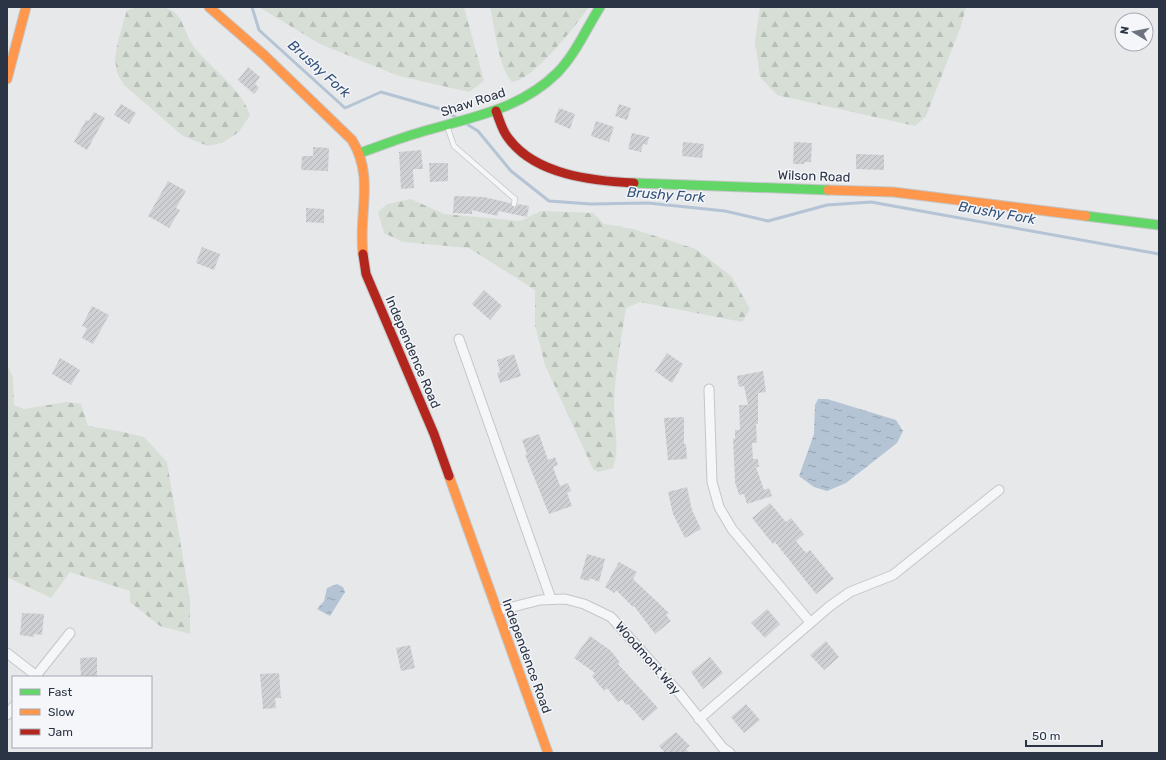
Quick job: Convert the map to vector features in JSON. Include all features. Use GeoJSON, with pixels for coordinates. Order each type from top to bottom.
{"type":"FeatureCollection","features":[{"type":"Feature","properties":{"kind":"street"},"geometry":{"type":"LineString","coordinates":[[7,79],[26,7]]}},
{"type":"Feature","properties":{"kind":"street","name":"Independence Road"},"geometry":{"type":"LineString","coordinates":[[209,7],[271,60],[352,140],[360,153],[365,177],[362,242],[366,274],[434,434],[548,753]]}},
{"type":"Feature","properties":{"kind":"street","name":"Shaw Road"},"geometry":{"type":"LineString","coordinates":[[360,153],[418,132],[496,111],[532,94],[558,72],[569,58],[600,7]]}},
{"type":"Feature","properties":{"kind":"street","name":"Wilson Road"},"geometry":{"type":"LineString","coordinates":[[496,111],[509,141],[521,152],[548,166],[592,178],[618,182],[893,192],[1159,225]]}},
{"type":"Feature","properties":{"kind":"street"},"geometry":{"type":"LineString","coordinates":[[459,339],[551,599]]}},
{"type":"Feature","properties":{"kind":"street"},"geometry":{"type":"LineString","coordinates":[[709,389],[712,482],[718,507],[732,529],[810,622]]}},
{"type":"Feature","properties":{"kind":"street"},"geometry":{"type":"LineString","coordinates":[[698,719],[834,602],[850,592],[882,580],[897,572],[999,490]]}},
{"type":"Feature","properties":{"kind":"street","name":"Woodmont Way"},"geometry":{"type":"LineString","coordinates":[[497,611],[551,599],[584,604],[611,617],[624,630],[723,748],[730,753]]}},
{"type":"Feature","properties":{"kind":"street"},"geometry":{"type":"LineString","coordinates":[[7,653],[37,676],[70,633]]}},
{"type":"Feature","properties":{"kind":"lane"},"geometry":{"type":"LineString","coordinates":[[446,125],[454,146],[515,199],[514,204]]}},
{"type":"Feature","properties":{"kind":"green space"},"geometry":{"type":"Polygon","coordinates":[[[138,7],[163,7],[171,10],[178,16],[192,44],[232,86],[245,105],[250,115],[239,132],[222,143],[208,146],[183,136],[124,85],[117,73],[115,60],[117,45],[127,10],[138,7]]]}},
{"type":"Feature","properties":{"kind":"green space"},"geometry":{"type":"Polygon","coordinates":[[[259,7],[464,7],[484,81],[469,92],[399,76],[320,44],[259,7]]]}},
{"type":"Feature","properties":{"kind":"green space"},"geometry":{"type":"Polygon","coordinates":[[[490,7],[589,7],[565,38],[543,62],[532,72],[521,79],[512,82],[507,75],[500,57],[490,7]]]}},
{"type":"Feature","properties":{"kind":"green space"},"geometry":{"type":"Polygon","coordinates":[[[760,7],[966,7],[961,26],[926,116],[915,126],[777,95],[760,77],[755,41],[760,7]]]}},
{"type":"Feature","properties":{"kind":"green space"},"geometry":{"type":"Polygon","coordinates":[[[411,199],[444,214],[520,221],[541,211],[593,213],[604,224],[633,229],[696,249],[732,277],[750,309],[742,322],[640,302],[626,308],[618,356],[614,404],[616,444],[615,460],[613,468],[598,472],[593,469],[545,365],[535,325],[535,290],[469,248],[403,242],[384,233],[378,212],[387,204],[411,199]]]}},
{"type":"Feature","properties":{"kind":"green space"},"geometry":{"type":"Polygon","coordinates":[[[7,364],[13,378],[14,405],[24,409],[66,402],[81,404],[88,426],[144,437],[167,462],[190,600],[190,634],[160,626],[130,602],[130,591],[70,572],[51,598],[7,577],[7,364]]]}},
{"type":"Feature","properties":{"kind":"water"},"geometry":{"type":"Polygon","coordinates":[[[818,399],[827,399],[896,420],[903,431],[897,443],[846,483],[827,491],[814,487],[799,476],[814,434],[815,405],[818,399]]]}},
{"type":"Feature","properties":{"kind":"water"},"geometry":{"type":"Polygon","coordinates":[[[337,584],[343,587],[345,592],[330,616],[317,609],[324,601],[327,588],[337,584]]]}},
{"type":"Feature","properties":{"kind":"building"},"geometry":{"type":"Polygon","coordinates":[[[248,67],[260,77],[255,84],[259,88],[254,94],[238,80],[248,67]]]}},
{"type":"Feature","properties":{"kind":"building"},"geometry":{"type":"Polygon","coordinates":[[[121,104],[136,113],[129,124],[114,115],[121,104]]]}},
{"type":"Feature","properties":{"kind":"building"},"geometry":{"type":"Polygon","coordinates":[[[619,104],[631,108],[627,120],[615,116],[619,104]]]}},
{"type":"Feature","properties":{"kind":"building"},"geometry":{"type":"Polygon","coordinates":[[[559,108],[575,114],[570,129],[554,122],[559,108]]]}},
{"type":"Feature","properties":{"kind":"building"},"geometry":{"type":"Polygon","coordinates":[[[94,112],[105,118],[87,150],[74,142],[86,120],[89,121],[94,112]]]}},
{"type":"Feature","properties":{"kind":"building"},"geometry":{"type":"Polygon","coordinates":[[[596,121],[614,127],[609,142],[591,136],[596,121]]]}},
{"type":"Feature","properties":{"kind":"building"},"geometry":{"type":"Polygon","coordinates":[[[632,133],[649,137],[647,145],[643,144],[641,152],[628,149],[632,133]]]}},
{"type":"Feature","properties":{"kind":"building"},"geometry":{"type":"Polygon","coordinates":[[[683,142],[704,144],[702,158],[682,156],[683,142]]]}},
{"type":"Feature","properties":{"kind":"building"},"geometry":{"type":"Polygon","coordinates":[[[794,142],[812,143],[811,162],[804,162],[804,164],[793,164],[794,142]]]}},
{"type":"Feature","properties":{"kind":"building"},"geometry":{"type":"Polygon","coordinates":[[[313,147],[329,148],[328,171],[301,170],[302,156],[313,156],[313,147]]]}},
{"type":"Feature","properties":{"kind":"building"},"geometry":{"type":"Polygon","coordinates":[[[421,150],[423,169],[413,169],[414,188],[401,189],[399,152],[421,150]]]}},
{"type":"Feature","properties":{"kind":"building"},"geometry":{"type":"Polygon","coordinates":[[[856,154],[884,155],[884,170],[856,169],[856,154]]]}},
{"type":"Feature","properties":{"kind":"building"},"geometry":{"type":"Polygon","coordinates":[[[429,163],[448,163],[448,181],[430,182],[429,163]]]}},
{"type":"Feature","properties":{"kind":"building"},"geometry":{"type":"Polygon","coordinates":[[[168,181],[186,191],[176,208],[180,210],[169,228],[148,216],[168,181]]]}},
{"type":"Feature","properties":{"kind":"building"},"geometry":{"type":"Polygon","coordinates":[[[454,196],[484,197],[510,203],[514,208],[518,204],[529,206],[527,217],[499,211],[497,216],[472,210],[472,214],[453,213],[454,196]]]}},
{"type":"Feature","properties":{"kind":"building"},"geometry":{"type":"Polygon","coordinates":[[[306,208],[324,209],[324,223],[306,222],[306,208]]]}},
{"type":"Feature","properties":{"kind":"building"},"geometry":{"type":"Polygon","coordinates":[[[202,247],[220,254],[214,270],[196,263],[202,247]]]}},
{"type":"Feature","properties":{"kind":"building"},"geometry":{"type":"Polygon","coordinates":[[[484,290],[502,306],[490,320],[472,304],[484,290]]]}},
{"type":"Feature","properties":{"kind":"building"},"geometry":{"type":"Polygon","coordinates":[[[92,306],[109,315],[93,344],[82,338],[87,328],[82,326],[92,306]]]}},
{"type":"Feature","properties":{"kind":"building"},"geometry":{"type":"Polygon","coordinates":[[[667,353],[683,364],[672,383],[655,371],[667,353]]]}},
{"type":"Feature","properties":{"kind":"building"},"geometry":{"type":"Polygon","coordinates":[[[514,354],[521,376],[500,383],[497,373],[500,372],[497,360],[514,354]]]}},
{"type":"Feature","properties":{"kind":"building"},"geometry":{"type":"Polygon","coordinates":[[[60,358],[80,370],[71,385],[52,374],[60,358]]]}},
{"type":"Feature","properties":{"kind":"building"},"geometry":{"type":"Polygon","coordinates":[[[763,371],[766,392],[758,393],[758,424],[756,424],[757,443],[752,443],[753,459],[758,459],[759,467],[756,467],[764,490],[769,488],[772,496],[747,504],[744,494],[739,495],[735,482],[733,439],[735,439],[735,430],[740,430],[739,405],[748,405],[744,386],[739,387],[737,376],[763,371]]]}},
{"type":"Feature","properties":{"kind":"building"},"geometry":{"type":"Polygon","coordinates":[[[684,417],[684,444],[686,444],[687,459],[668,460],[664,418],[684,417]]]}},
{"type":"Feature","properties":{"kind":"building"},"geometry":{"type":"Polygon","coordinates":[[[539,434],[548,460],[555,457],[558,465],[553,467],[560,486],[568,483],[571,491],[567,493],[572,506],[549,514],[525,455],[527,454],[522,440],[539,434]]]}},
{"type":"Feature","properties":{"kind":"building"},"geometry":{"type":"Polygon","coordinates":[[[687,487],[692,510],[701,529],[685,538],[673,514],[668,492],[687,487]]]}},
{"type":"Feature","properties":{"kind":"building"},"geometry":{"type":"Polygon","coordinates":[[[770,503],[786,522],[791,518],[804,534],[796,541],[806,553],[810,550],[834,579],[816,594],[775,542],[773,544],[752,518],[770,503]]]}},
{"type":"Feature","properties":{"kind":"building"},"geometry":{"type":"Polygon","coordinates":[[[587,554],[605,559],[599,582],[590,578],[589,581],[580,579],[587,554]]]}},
{"type":"Feature","properties":{"kind":"building"},"geometry":{"type":"Polygon","coordinates":[[[619,562],[637,572],[633,579],[669,613],[666,615],[671,621],[655,634],[634,606],[633,607],[616,590],[614,593],[605,587],[619,562]]]}},
{"type":"Feature","properties":{"kind":"building"},"geometry":{"type":"Polygon","coordinates":[[[767,609],[780,624],[765,638],[751,623],[767,609]]]}},
{"type":"Feature","properties":{"kind":"building"},"geometry":{"type":"Polygon","coordinates":[[[22,613],[44,614],[42,635],[34,634],[34,637],[20,635],[22,613]]]}},
{"type":"Feature","properties":{"kind":"building"},"geometry":{"type":"Polygon","coordinates":[[[590,636],[610,650],[620,662],[618,664],[658,708],[643,721],[628,704],[626,705],[622,699],[618,702],[607,688],[604,691],[592,676],[595,673],[574,658],[590,636]]]}},
{"type":"Feature","properties":{"kind":"building"},"geometry":{"type":"Polygon","coordinates":[[[826,641],[839,657],[824,670],[810,655],[826,641]]]}},
{"type":"Feature","properties":{"kind":"building"},"geometry":{"type":"Polygon","coordinates":[[[410,645],[415,668],[401,671],[396,648],[410,645]]]}},
{"type":"Feature","properties":{"kind":"building"},"geometry":{"type":"Polygon","coordinates":[[[97,657],[97,676],[81,676],[80,658],[97,657]]]}},
{"type":"Feature","properties":{"kind":"building"},"geometry":{"type":"Polygon","coordinates":[[[710,657],[723,673],[703,689],[691,672],[710,657]]]}},
{"type":"Feature","properties":{"kind":"building"},"geometry":{"type":"Polygon","coordinates":[[[279,673],[281,698],[275,698],[276,708],[263,709],[260,674],[279,673]]]}},
{"type":"Feature","properties":{"kind":"building"},"geometry":{"type":"Polygon","coordinates":[[[746,704],[760,720],[744,733],[731,717],[746,704]]]}},
{"type":"Feature","properties":{"kind":"building"},"geometry":{"type":"Polygon","coordinates":[[[676,732],[690,746],[686,749],[689,753],[665,753],[659,746],[676,732]]]}},
{"type":"Feature","properties":{"kind":"waterway","name":"Brushy Fork"},"geometry":{"type":"LineString","coordinates":[[252,7],[259,30],[345,108],[381,92],[444,110],[457,118]]}},
{"type":"Feature","properties":{"kind":"waterway","name":"Brushy Fork"},"geometry":{"type":"LineString","coordinates":[[465,123],[478,131],[511,171],[549,201],[591,204],[648,203],[725,211],[768,221],[827,205],[871,202],[1159,254]]}},
{"type":"Feature","properties":{"kind":"traffic: fast"},"geometry":{"type":"LineString","coordinates":[[360,153],[413,134],[493,111],[527,96],[542,86],[563,66],[575,50],[600,7]]}},
{"type":"Feature","properties":{"kind":"traffic: fast"},"geometry":{"type":"LineString","coordinates":[[634,183],[828,190]]}},
{"type":"Feature","properties":{"kind":"traffic: fast"},"geometry":{"type":"LineString","coordinates":[[1086,216],[1159,225]]}},
{"type":"Feature","properties":{"kind":"traffic: slow"},"geometry":{"type":"LineString","coordinates":[[7,79],[26,7]]}},
{"type":"Feature","properties":{"kind":"traffic: slow"},"geometry":{"type":"LineString","coordinates":[[209,7],[264,55],[352,140],[359,154],[363,168],[363,254]]}},
{"type":"Feature","properties":{"kind":"traffic: slow"},"geometry":{"type":"LineString","coordinates":[[828,190],[893,192],[1086,216]]}},
{"type":"Feature","properties":{"kind":"traffic: slow"},"geometry":{"type":"LineString","coordinates":[[449,476],[548,753]]}},
{"type":"Feature","properties":{"kind":"traffic: jam"},"geometry":{"type":"LineString","coordinates":[[496,111],[507,136],[520,151],[534,161],[566,174],[584,178],[634,183]]}},
{"type":"Feature","properties":{"kind":"traffic: jam"},"geometry":{"type":"LineString","coordinates":[[363,254],[366,274],[434,434],[449,476]]}}]}
